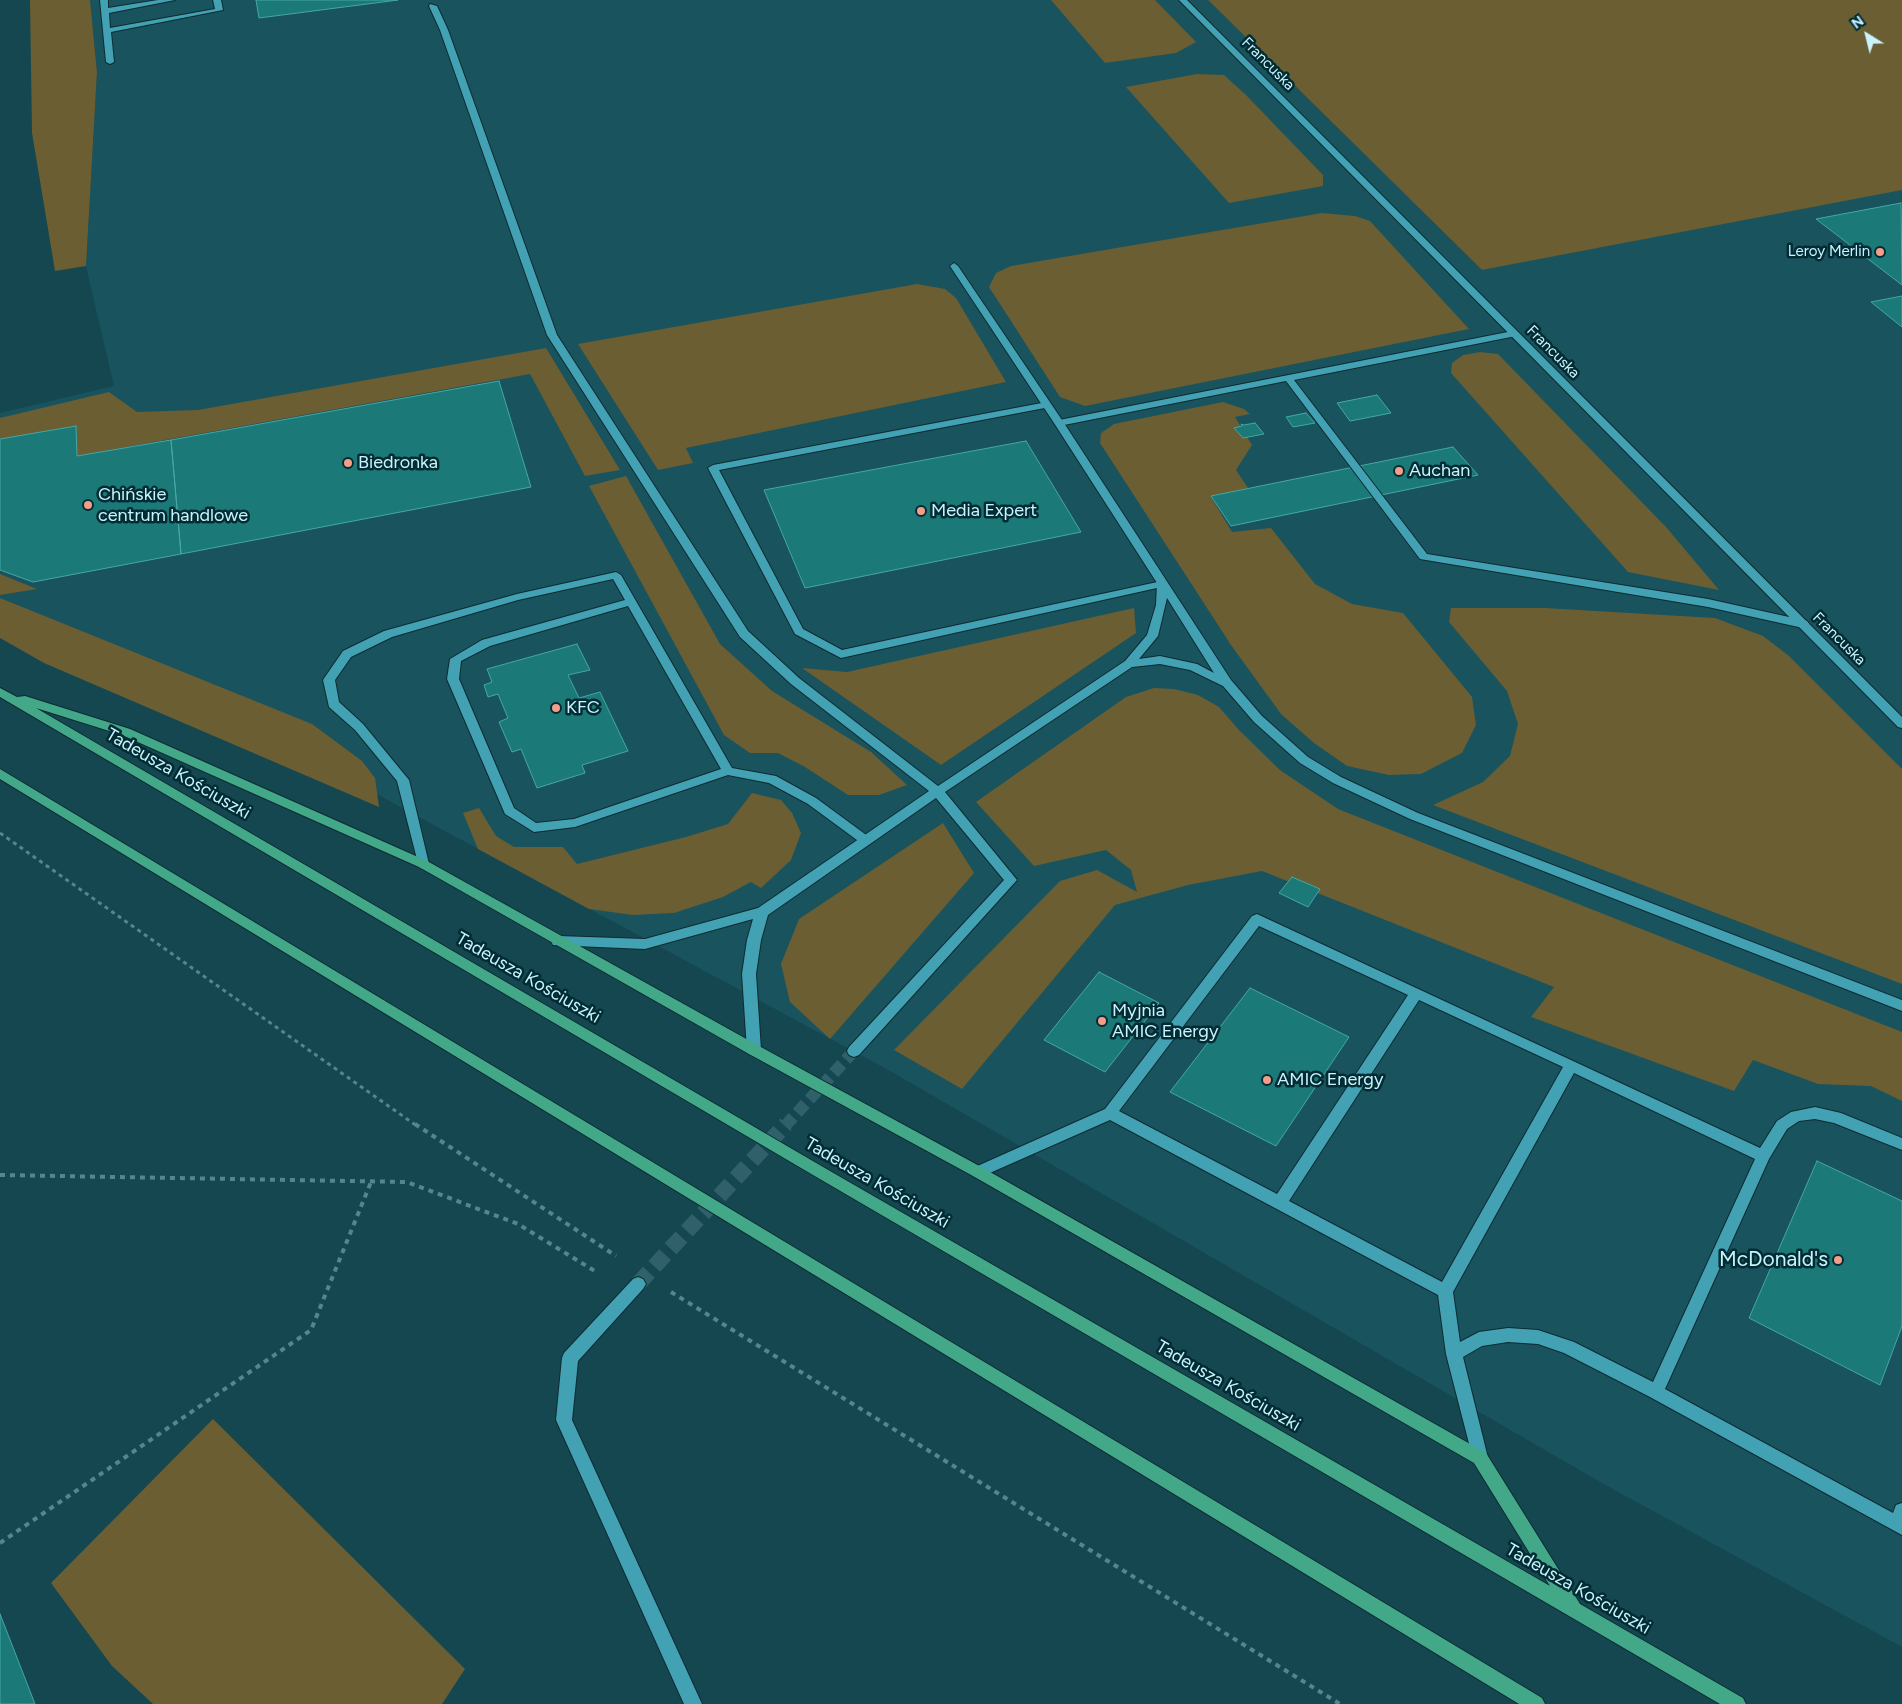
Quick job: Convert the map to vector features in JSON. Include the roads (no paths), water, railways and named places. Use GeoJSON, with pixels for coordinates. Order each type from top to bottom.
{"type":"FeatureCollection","features":[{"type":"Feature","properties":{"kind":"main road"},"geometry":{"type":"LineString","coordinates":[[0,692],[126,732],[423,864],[754,1050],[978,1172],[1480,1458],[1575,1610]]}},
{"type":"Feature","properties":{"kind":"main road","name":"Tadeusza Kościuszki"},"geometry":{"type":"LineString","coordinates":[[0,692],[818,1171],[1737,1704]]}},
{"type":"Feature","properties":{"kind":"main road"},"geometry":{"type":"LineString","coordinates":[[0,773],[1536,1704]]}},
{"type":"Feature","properties":{"kind":"street"},"geometry":{"type":"LineString","coordinates":[[104,0],[110,62]]}},
{"type":"Feature","properties":{"kind":"street"},"geometry":{"type":"LineString","coordinates":[[105,11],[170,0]]}},
{"type":"Feature","properties":{"kind":"street"},"geometry":{"type":"LineString","coordinates":[[107,31],[218,10],[217,0]]}},
{"type":"Feature","properties":{"kind":"street","name":"Francuska"},"geometry":{"type":"LineString","coordinates":[[1183,0],[1902,724]]}},
{"type":"Feature","properties":{"kind":"street"},"geometry":{"type":"LineString","coordinates":[[433,6],[444,30],[552,335],[722,601],[744,634],[795,681],[938,792],[1011,880],[854,1050]]}},
{"type":"Feature","properties":{"kind":"street"},"geometry":{"type":"LineString","coordinates":[[954,266],[1059,423],[1227,683],[1258,719],[1304,760],[1337,780],[1378,801],[1902,1006]]}},
{"type":"Feature","properties":{"kind":"street"},"geometry":{"type":"LineString","coordinates":[[1059,423],[1513,334]]}},
{"type":"Feature","properties":{"kind":"street"},"geometry":{"type":"LineString","coordinates":[[1288,378],[1424,557],[1708,604],[1803,624]]}},
{"type":"Feature","properties":{"kind":"street"},"geometry":{"type":"LineString","coordinates":[[1047,405],[713,468],[800,631],[842,654],[1162,584]]}},
{"type":"Feature","properties":{"kind":"street"},"geometry":{"type":"LineString","coordinates":[[423,864],[403,780],[359,727],[333,704],[329,680],[347,654],[388,634],[517,597],[616,575],[728,771]]}},
{"type":"Feature","properties":{"kind":"street"},"geometry":{"type":"LineString","coordinates":[[558,941],[645,944],[762,912],[865,840],[1129,664],[1152,636],[1161,605],[1162,584]]}},
{"type":"Feature","properties":{"kind":"street"},"geometry":{"type":"LineString","coordinates":[[631,602],[486,643],[456,659],[453,678],[509,811],[534,828],[575,823],[728,771],[772,779],[812,801],[865,840]]}},
{"type":"Feature","properties":{"kind":"street"},"geometry":{"type":"LineString","coordinates":[[1129,664],[1160,660],[1193,667],[1227,683]]}},
{"type":"Feature","properties":{"kind":"street"},"geometry":{"type":"LineString","coordinates":[[754,1050],[749,974],[754,940],[762,912]]}},
{"type":"Feature","properties":{"kind":"street"},"geometry":{"type":"LineString","coordinates":[[978,1172],[1110,1113],[1257,919],[1764,1156]]}},
{"type":"Feature","properties":{"kind":"street"},"geometry":{"type":"LineString","coordinates":[[1279,1203],[1416,993]]}},
{"type":"Feature","properties":{"kind":"street"},"geometry":{"type":"LineString","coordinates":[[1480,1458],[1454,1354],[1445,1291],[1571,1065]]}},
{"type":"Feature","properties":{"kind":"street"},"geometry":{"type":"LineString","coordinates":[[1110,1113],[1445,1291]]}},
{"type":"Feature","properties":{"kind":"street"},"geometry":{"type":"LineString","coordinates":[[1656,1392],[1764,1156],[1782,1125],[1796,1116],[1815,1113],[1836,1117],[1902,1144]]}},
{"type":"Feature","properties":{"kind":"street"},"geometry":{"type":"LineString","coordinates":[[634,1288],[570,1358],[564,1420],[693,1704]]}},
{"type":"Feature","properties":{"kind":"street"},"geometry":{"type":"LineString","coordinates":[[1454,1354],[1479,1339],[1508,1335],[1538,1336],[1568,1347],[1901,1521]]}},
{"type":"Feature","properties":{"kind":"tunnel"},"geometry":{"type":"LineString","coordinates":[[785,1126],[854,1051]]}},
{"type":"Feature","properties":{"kind":"tunnel"},"geometry":{"type":"LineString","coordinates":[[638,1284],[786,1124]]}},
{"type":"Feature","properties":{"kind":"place","name":"Leroy Merlin"},"geometry":{"type":"Point","coordinates":[1880,252]}},
{"type":"Feature","properties":{"kind":"place","name":"Biedronka"},"geometry":{"type":"Point","coordinates":[348,463]}},
{"type":"Feature","properties":{"kind":"place","name":"Auchan"},"geometry":{"type":"Point","coordinates":[1399,471]}},
{"type":"Feature","properties":{"kind":"place","name":"Chińskie centrum handlowe"},"geometry":{"type":"Point","coordinates":[88,505]}},
{"type":"Feature","properties":{"kind":"place","name":"Media Expert"},"geometry":{"type":"Point","coordinates":[921,511]}},
{"type":"Feature","properties":{"kind":"place","name":"KFC"},"geometry":{"type":"Point","coordinates":[556,708]}},
{"type":"Feature","properties":{"kind":"place","name":"Myjnia AMIC Energy"},"geometry":{"type":"Point","coordinates":[1102,1021]}},
{"type":"Feature","properties":{"kind":"place","name":"AMIC Energy"},"geometry":{"type":"Point","coordinates":[1267,1080]}},
{"type":"Feature","properties":{"kind":"place","name":"McDonald's"},"geometry":{"type":"Point","coordinates":[1838,1260]}}]}
